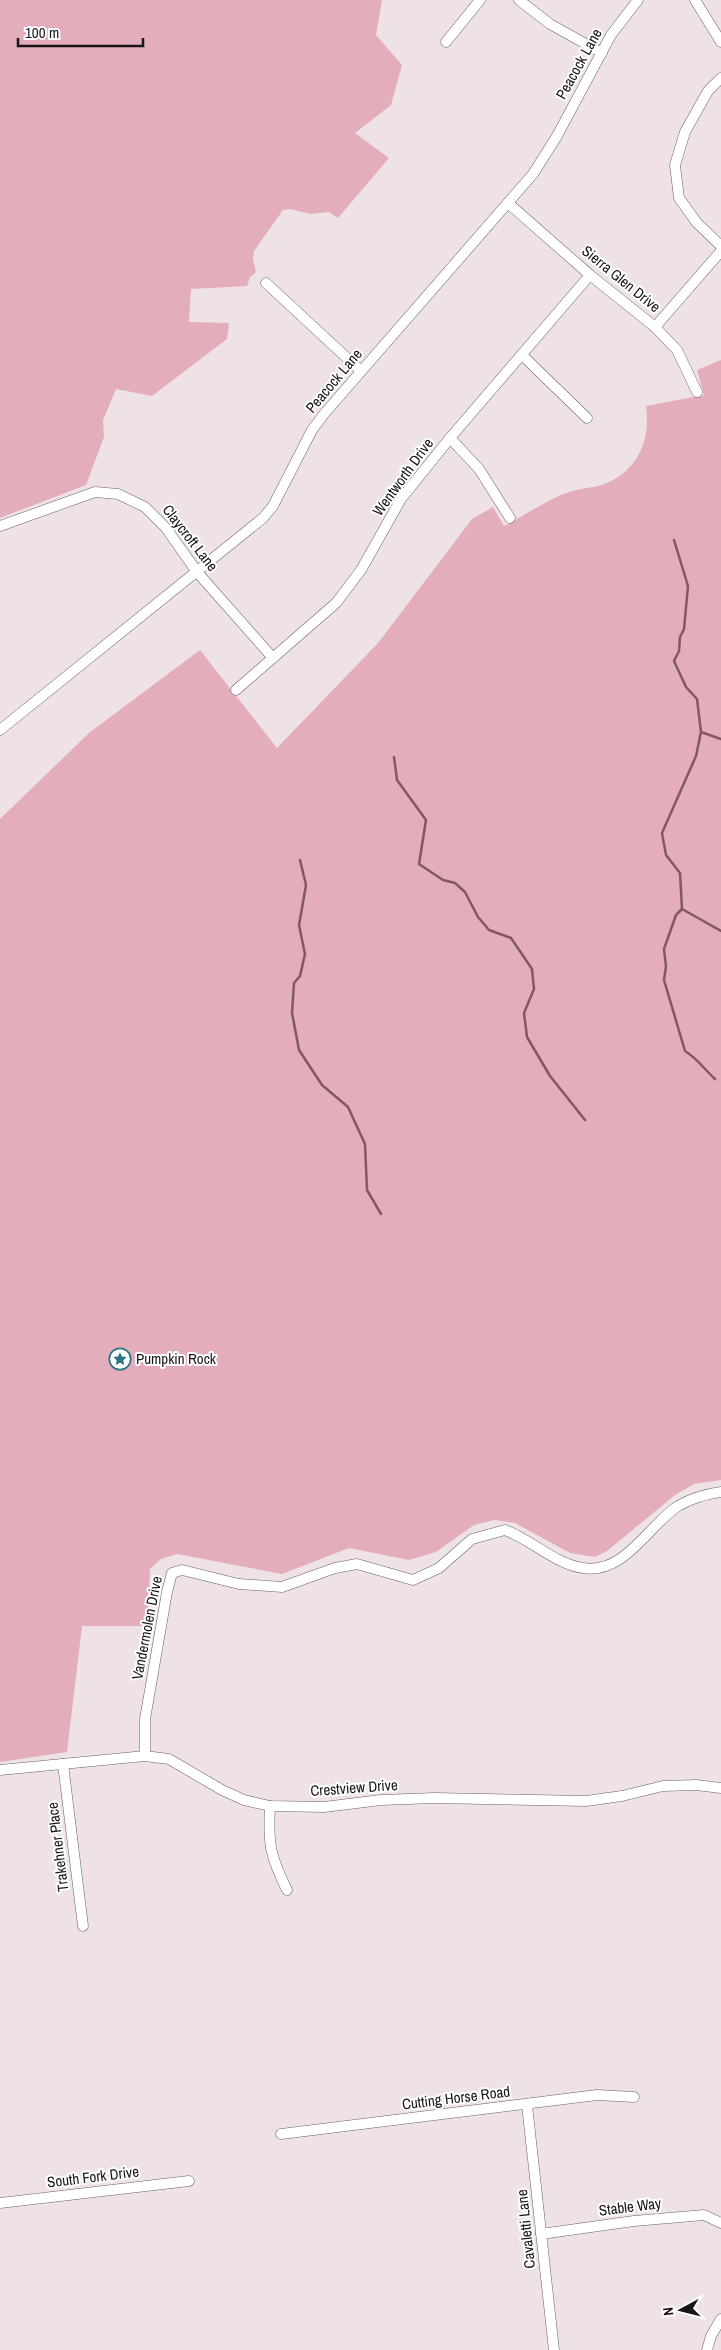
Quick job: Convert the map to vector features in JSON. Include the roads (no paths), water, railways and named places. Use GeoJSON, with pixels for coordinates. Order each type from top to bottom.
{"type":"FeatureCollection","features":[{"type":"Feature","properties":{"kind":"street"},"geometry":{"type":"LineString","coordinates":[[446,42],[480,0]]}},
{"type":"Feature","properties":{"kind":"street"},"geometry":{"type":"LineString","coordinates":[[519,0],[550,24],[602,53]]}},
{"type":"Feature","properties":{"kind":"street","name":"Peacock Lane"},"geometry":{"type":"LineString","coordinates":[[0,730],[197,572],[268,512],[312,430],[508,203],[546,155],[620,22],[638,0]]}},
{"type":"Feature","properties":{"kind":"street"},"geometry":{"type":"LineString","coordinates":[[695,0],[721,42]]}},
{"type":"Feature","properties":{"kind":"street"},"geometry":{"type":"LineString","coordinates":[[721,78],[708,90],[685,132],[675,165],[679,198],[697,223],[721,246]]}},
{"type":"Feature","properties":{"kind":"street","name":"Sierra Glen Drive"},"geometry":{"type":"LineString","coordinates":[[508,203],[590,276],[655,327],[677,350],[697,392]]}},
{"type":"Feature","properties":{"kind":"street"},"geometry":{"type":"LineString","coordinates":[[655,327],[721,251]]}},
{"type":"Feature","properties":{"kind":"street","name":"Wentworth Drive"},"geometry":{"type":"LineString","coordinates":[[236,690],[336,604],[360,570],[401,499],[450,438],[523,356],[590,276]]}},
{"type":"Feature","properties":{"kind":"street"},"geometry":{"type":"LineString","coordinates":[[266,283],[361,372]]}},
{"type":"Feature","properties":{"kind":"street"},"geometry":{"type":"LineString","coordinates":[[523,356],[587,418]]}},
{"type":"Feature","properties":{"kind":"street"},"geometry":{"type":"LineString","coordinates":[[450,438],[479,469],[510,518]]}},
{"type":"Feature","properties":{"kind":"street","name":"Claycroft Lane"},"geometry":{"type":"LineString","coordinates":[[0,526],[95,492],[118,494],[145,506],[166,528],[197,572],[272,658]]}},
{"type":"Feature","properties":{"kind":"street","name":"Vandermolen Drive"},"geometry":{"type":"LineString","coordinates":[[145,1756],[145,1719],[172,1573],[182,1570],[239,1584],[282,1587],[335,1568],[357,1564],[413,1580],[439,1568],[472,1539],[505,1530],[571,1565],[584,1569],[608,1567],[678,1507],[694,1498],[721,1492]]}},
{"type":"Feature","properties":{"kind":"street","name":"Crestview Drive"},"geometry":{"type":"LineString","coordinates":[[0,1770],[145,1756],[169,1759],[222,1790],[244,1800],[270,1806],[324,1807],[381,1800],[434,1798],[586,1801],[622,1796],[664,1786],[696,1785],[721,1788]]}},
{"type":"Feature","properties":{"kind":"street","name":"Trakehner Place"},"geometry":{"type":"LineString","coordinates":[[63,1764],[83,1926]]}},
{"type":"Feature","properties":{"kind":"street"},"geometry":{"type":"LineString","coordinates":[[270,1806],[269,1832],[273,1861],[287,1890]]}},
{"type":"Feature","properties":{"kind":"street","name":"Cutting Horse Road"},"geometry":{"type":"LineString","coordinates":[[281,2134],[597,2095],[634,2097]]}},
{"type":"Feature","properties":{"kind":"street","name":"Cavaletti Lane"},"geometry":{"type":"LineString","coordinates":[[527,2105],[554,2350]]}},
{"type":"Feature","properties":{"kind":"street","name":"South Fork Drive"},"geometry":{"type":"LineString","coordinates":[[0,2202],[189,2181]]}},
{"type":"Feature","properties":{"kind":"street","name":"Stable Way"},"geometry":{"type":"LineString","coordinates":[[541,2234],[634,2221],[704,2215],[721,2223]]}},
{"type":"Feature","properties":{"kind":"street"},"geometry":{"type":"LineString","coordinates":[[707,2350],[711,2336],[721,2319]]}},
{"type":"Feature","properties":{"kind":"waterway"},"geometry":{"type":"LineString","coordinates":[[674,540],[688,586],[684,629],[680,637],[679,651],[674,661],[686,687],[697,699],[701,732],[721,739]]}},
{"type":"Feature","properties":{"kind":"waterway"},"geometry":{"type":"LineString","coordinates":[[701,732],[696,756],[662,833],[666,855],[680,873],[682,909],[676,915],[664,949],[666,966],[664,980],[685,1051],[715,1079]]}},
{"type":"Feature","properties":{"kind":"waterway"},"geometry":{"type":"LineString","coordinates":[[394,757],[397,780],[426,820],[419,864],[443,880],[455,883],[465,892],[478,917],[489,930],[511,938],[532,969],[534,989],[524,1013],[527,1037],[550,1076],[585,1120]]}},
{"type":"Feature","properties":{"kind":"waterway"},"geometry":{"type":"LineString","coordinates":[[300,860],[306,885],[299,925],[305,954],[300,976],[294,983],[292,1013],[299,1050],[322,1085],[348,1107],[365,1144],[367,1190],[381,1214]]}},
{"type":"Feature","properties":{"kind":"waterway"},"geometry":{"type":"LineString","coordinates":[[682,909],[721,931]]}},
{"type":"Feature","properties":{"kind":"place","name":"Pumpkin Rock"},"geometry":{"type":"Point","coordinates":[120,1359]}}]}
